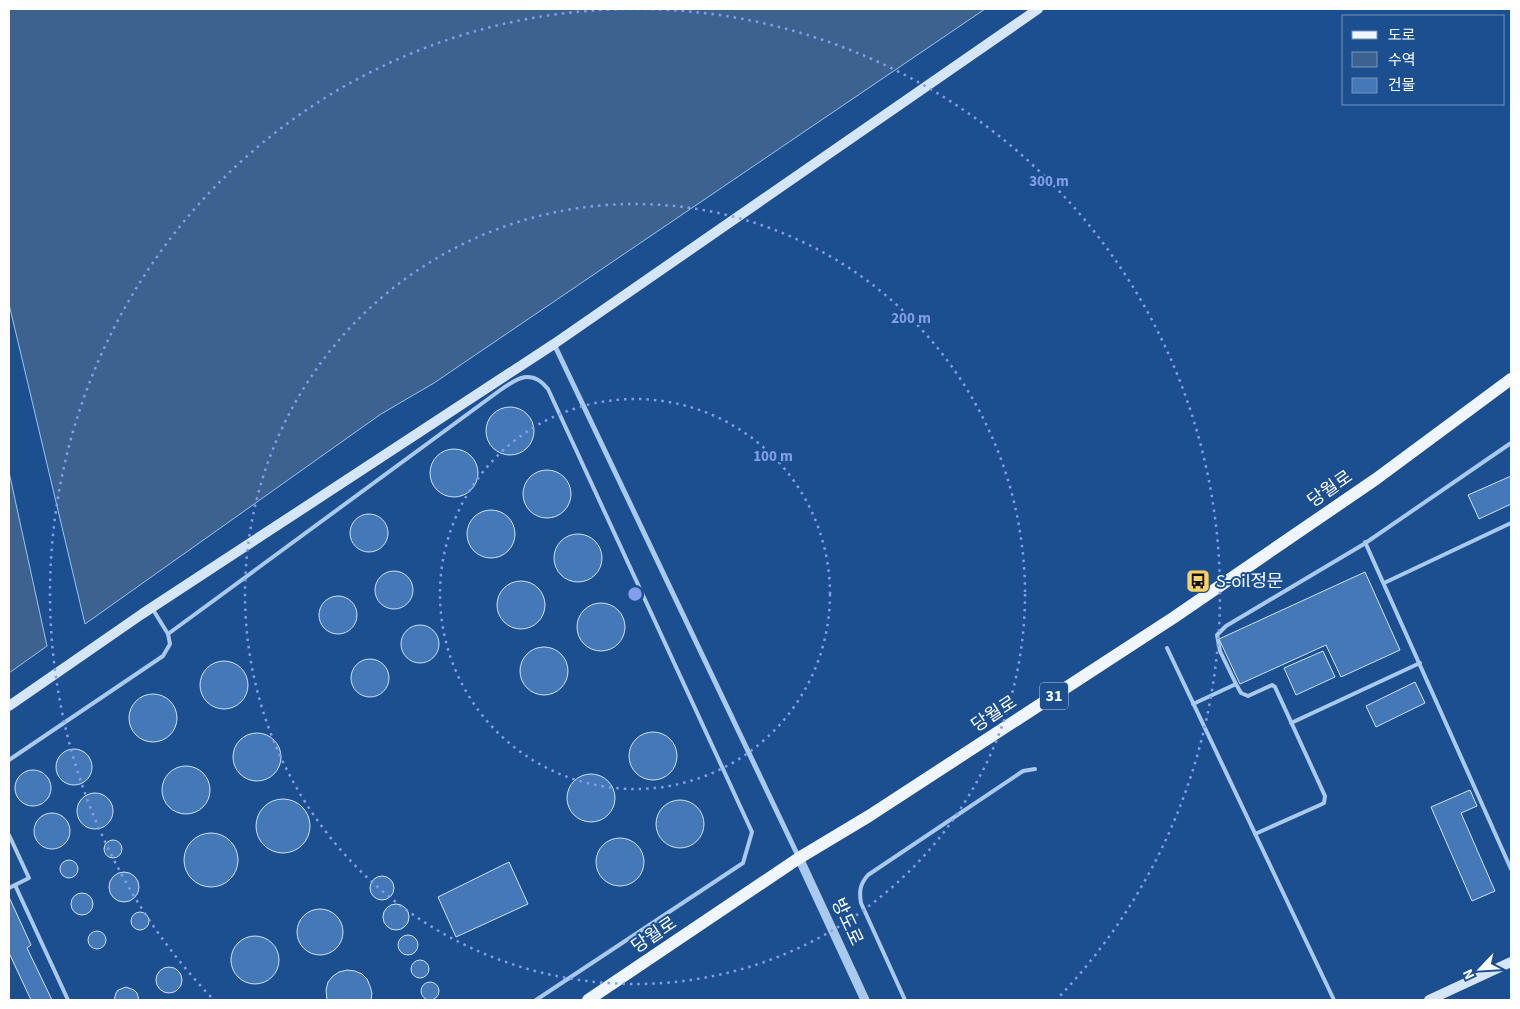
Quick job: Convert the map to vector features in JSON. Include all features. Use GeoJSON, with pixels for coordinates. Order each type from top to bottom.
{"type":"FeatureCollection","features":[{"type":"Feature","properties":{"kind":"main road"},"geometry":{"type":"LineString","coordinates":[[9,706],[152,608],[554,344],[1038,9]]}},
{"type":"Feature","properties":{"kind":"main road","name":"당월로"},"geometry":{"type":"LineString","coordinates":[[588,1000],[799,858],[869,816],[1173,618],[1376,479],[1511,379]]}},
{"type":"Feature","properties":{"kind":"main road"},"geometry":{"type":"LineString","coordinates":[[1429,1000],[1511,962]]}},
{"type":"Feature","properties":{"kind":"street"},"geometry":{"type":"LineString","coordinates":[[554,344],[799,858]]}},
{"type":"Feature","properties":{"kind":"street","name":"방도로"},"geometry":{"type":"LineString","coordinates":[[799,858],[865,1000]]}},
{"type":"Feature","properties":{"kind":"lane"},"geometry":{"type":"LineString","coordinates":[[168,634],[499,390],[514,380],[530,376],[541,380],[548,389],[752,832],[743,863],[536,1000]]}},
{"type":"Feature","properties":{"kind":"lane"},"geometry":{"type":"LineString","coordinates":[[1255,834],[1320,805],[1325,800],[1325,796],[1275,687],[1272,685],[1248,696],[1241,693],[1220,651],[1217,635],[1226,626],[1365,542],[1511,443]]}},
{"type":"Feature","properties":{"kind":"lane"},"geometry":{"type":"LineString","coordinates":[[1384,583],[1511,523]]}},
{"type":"Feature","properties":{"kind":"lane"},"geometry":{"type":"LineString","coordinates":[[1365,542],[1511,869]]}},
{"type":"Feature","properties":{"kind":"lane"},"geometry":{"type":"LineString","coordinates":[[9,760],[163,656],[170,644],[168,634],[152,608]]}},
{"type":"Feature","properties":{"kind":"lane"},"geometry":{"type":"LineString","coordinates":[[1167,648],[1334,1000]]}},
{"type":"Feature","properties":{"kind":"lane"},"geometry":{"type":"LineString","coordinates":[[1291,723],[1420,663]]}},
{"type":"Feature","properties":{"kind":"lane"},"geometry":{"type":"LineString","coordinates":[[1193,704],[1236,684]]}},
{"type":"Feature","properties":{"kind":"lane"},"geometry":{"type":"LineString","coordinates":[[905,1000],[860,903],[859,892],[862,881],[868,875],[1023,771],[1035,769]]}},
{"type":"Feature","properties":{"kind":"lane"},"geometry":{"type":"LineString","coordinates":[[9,835],[29,878],[9,888]]}},
{"type":"Feature","properties":{"kind":"lane"},"geometry":{"type":"LineString","coordinates":[[15,885],[68,1000]]}},
{"type":"Feature","properties":{"kind":"water"},"geometry":{"type":"Polygon","coordinates":[[[9,9],[985,9],[434,383],[381,414],[85,624],[9,304],[9,9]]]}},
{"type":"Feature","properties":{"kind":"water"},"geometry":{"type":"Polygon","coordinates":[[[9,472],[47,646],[9,673],[9,472]]]}},
{"type":"Feature","properties":{"kind":"building"},"geometry":{"type":"Polygon","coordinates":[[[505,407],[515,407],[524,411],[530,417],[534,431],[530,445],[524,451],[515,455],[505,455],[496,451],[490,445],[486,436],[486,426],[490,417],[496,411],[505,407]]]}},
{"type":"Feature","properties":{"kind":"building"},"geometry":{"type":"Polygon","coordinates":[[[449,449],[459,449],[468,453],[474,459],[478,473],[474,487],[468,493],[459,497],[449,497],[440,493],[434,487],[430,478],[430,468],[434,459],[440,453],[449,449]]]}},
{"type":"Feature","properties":{"kind":"building"},"geometry":{"type":"Polygon","coordinates":[[[542,470],[552,470],[561,474],[567,480],[570,485],[570,503],[561,514],[552,518],[542,518],[533,514],[527,508],[523,499],[523,489],[527,480],[533,474],[542,470]]]}},
{"type":"Feature","properties":{"kind":"building"},"geometry":{"type":"Polygon","coordinates":[[[1511,476],[1511,504],[1479,519],[1468,495],[1511,476]]]}},
{"type":"Feature","properties":{"kind":"building"},"geometry":{"type":"Polygon","coordinates":[[[486,510],[496,510],[505,514],[511,520],[515,534],[511,548],[505,554],[496,558],[486,558],[477,554],[471,548],[467,539],[467,529],[471,520],[477,514],[486,510]]]}},
{"type":"Feature","properties":{"kind":"building"},"geometry":{"type":"Polygon","coordinates":[[[369,514],[383,519],[388,533],[383,547],[369,552],[355,547],[350,533],[355,519],[369,514]]]}},
{"type":"Feature","properties":{"kind":"building"},"geometry":{"type":"Polygon","coordinates":[[[573,534],[583,534],[592,538],[598,544],[602,558],[598,572],[592,578],[583,582],[573,582],[564,578],[558,572],[554,563],[554,553],[558,544],[564,538],[573,534]]]}},
{"type":"Feature","properties":{"kind":"building"},"geometry":{"type":"Polygon","coordinates":[[[394,571],[408,576],[413,590],[408,604],[394,609],[380,604],[375,590],[380,576],[394,571]]]}},
{"type":"Feature","properties":{"kind":"building"},"geometry":{"type":"Polygon","coordinates":[[[1365,572],[1400,650],[1341,677],[1326,645],[1240,684],[1219,639],[1365,572]]]}},
{"type":"Feature","properties":{"kind":"building"},"geometry":{"type":"Polygon","coordinates":[[[516,581],[526,581],[535,585],[541,591],[544,596],[544,614],[535,625],[526,629],[516,629],[507,625],[501,619],[497,610],[497,600],[501,591],[507,585],[516,581]]]}},
{"type":"Feature","properties":{"kind":"building"},"geometry":{"type":"Polygon","coordinates":[[[338,596],[352,601],[357,615],[352,629],[338,634],[324,629],[319,615],[324,601],[338,596]]]}},
{"type":"Feature","properties":{"kind":"building"},"geometry":{"type":"Polygon","coordinates":[[[596,603],[606,603],[615,607],[621,613],[625,627],[621,641],[615,647],[606,651],[596,651],[587,647],[581,641],[577,632],[577,622],[581,613],[587,607],[596,603]]]}},
{"type":"Feature","properties":{"kind":"building"},"geometry":{"type":"Polygon","coordinates":[[[420,625],[434,630],[439,644],[434,658],[420,663],[406,658],[401,644],[406,630],[420,625]]]}},
{"type":"Feature","properties":{"kind":"building"},"geometry":{"type":"Polygon","coordinates":[[[539,647],[549,647],[558,651],[564,657],[568,671],[564,685],[558,691],[549,695],[539,695],[530,691],[524,685],[520,676],[520,666],[524,657],[530,651],[539,647]]]}},
{"type":"Feature","properties":{"kind":"building"},"geometry":{"type":"Polygon","coordinates":[[[1323,651],[1335,677],[1296,695],[1284,668],[1323,651]]]}},
{"type":"Feature","properties":{"kind":"building"},"geometry":{"type":"Polygon","coordinates":[[[370,659],[384,664],[389,678],[384,692],[370,697],[356,692],[351,678],[356,664],[370,659]]]}},
{"type":"Feature","properties":{"kind":"building"},"geometry":{"type":"Polygon","coordinates":[[[219,661],[229,661],[238,665],[244,671],[247,676],[247,694],[238,705],[229,709],[219,709],[210,705],[204,699],[200,690],[200,680],[204,671],[210,665],[219,661]]]}},
{"type":"Feature","properties":{"kind":"building"},"geometry":{"type":"Polygon","coordinates":[[[1415,682],[1425,703],[1376,727],[1366,706],[1415,682]]]}},
{"type":"Feature","properties":{"kind":"building"},"geometry":{"type":"Polygon","coordinates":[[[148,694],[158,694],[167,698],[173,704],[176,709],[176,727],[167,738],[158,742],[148,742],[139,738],[133,732],[129,723],[129,713],[133,704],[139,698],[148,694]]]}},
{"type":"Feature","properties":{"kind":"building"},"geometry":{"type":"Polygon","coordinates":[[[648,732],[658,732],[667,736],[673,742],[677,756],[673,770],[667,776],[658,780],[648,780],[639,776],[633,770],[629,761],[629,751],[633,742],[639,736],[648,732]]]}},
{"type":"Feature","properties":{"kind":"building"},"geometry":{"type":"Polygon","coordinates":[[[252,733],[262,733],[271,737],[277,743],[280,748],[280,766],[271,777],[262,781],[252,781],[243,777],[237,771],[233,762],[233,752],[237,743],[243,737],[252,733]]]}},
{"type":"Feature","properties":{"kind":"building"},"geometry":{"type":"Polygon","coordinates":[[[74,749],[81,750],[87,754],[91,760],[91,774],[87,780],[81,784],[74,785],[67,784],[61,780],[57,774],[56,767],[57,760],[61,754],[67,750],[74,749]]]}},
{"type":"Feature","properties":{"kind":"building"},"geometry":{"type":"Polygon","coordinates":[[[181,766],[191,766],[200,770],[206,776],[209,781],[209,799],[200,810],[191,814],[181,814],[172,810],[166,804],[162,795],[162,785],[166,776],[172,770],[181,766]]]}},
{"type":"Feature","properties":{"kind":"building"},"geometry":{"type":"Polygon","coordinates":[[[33,770],[40,771],[46,775],[50,781],[50,795],[46,801],[40,805],[33,806],[26,805],[20,801],[16,795],[15,788],[16,781],[20,775],[26,771],[33,770]]]}},
{"type":"Feature","properties":{"kind":"building"},"geometry":{"type":"Polygon","coordinates":[[[586,774],[596,774],[605,778],[611,784],[614,789],[614,807],[605,818],[596,822],[586,822],[577,818],[571,812],[567,803],[567,793],[571,784],[577,778],[586,774]]]}},
{"type":"Feature","properties":{"kind":"building"},"geometry":{"type":"Polygon","coordinates":[[[1470,790],[1477,806],[1461,813],[1495,891],[1472,901],[1431,807],[1470,790]]]}},
{"type":"Feature","properties":{"kind":"building"},"geometry":{"type":"Polygon","coordinates":[[[95,793],[102,794],[108,798],[112,804],[112,818],[108,824],[102,828],[95,829],[88,828],[82,824],[78,818],[77,811],[78,804],[82,798],[88,794],[95,793]]]}},
{"type":"Feature","properties":{"kind":"building"},"geometry":{"type":"Polygon","coordinates":[[[278,799],[288,799],[298,803],[306,811],[310,826],[306,841],[298,849],[288,853],[278,853],[268,849],[260,841],[256,831],[256,821],[260,811],[268,803],[278,799]]]}},
{"type":"Feature","properties":{"kind":"building"},"geometry":{"type":"Polygon","coordinates":[[[675,800],[685,800],[694,804],[700,810],[704,824],[700,838],[694,844],[685,848],[675,848],[666,844],[660,838],[656,829],[656,819],[660,810],[666,804],[675,800]]]}},
{"type":"Feature","properties":{"kind":"building"},"geometry":{"type":"Polygon","coordinates":[[[52,813],[59,814],[65,818],[69,824],[69,838],[65,844],[59,848],[52,849],[45,848],[39,844],[35,838],[34,831],[35,824],[39,818],[45,814],[52,813]]]}},
{"type":"Feature","properties":{"kind":"building"},"geometry":{"type":"Polygon","coordinates":[[[206,833],[216,833],[226,837],[234,845],[238,860],[234,875],[226,883],[216,887],[206,887],[196,883],[188,875],[184,865],[184,855],[188,845],[196,837],[206,833]]]}},
{"type":"Feature","properties":{"kind":"building"},"geometry":{"type":"Polygon","coordinates":[[[615,838],[625,838],[634,842],[640,848],[643,853],[643,871],[634,882],[625,886],[615,886],[606,882],[600,876],[596,867],[596,857],[600,848],[606,842],[615,838]]]}},
{"type":"Feature","properties":{"kind":"building"},"geometry":{"type":"Polygon","coordinates":[[[113,840],[119,843],[122,849],[119,855],[113,858],[107,855],[104,849],[107,843],[113,840]]]}},
{"type":"Feature","properties":{"kind":"building"},"geometry":{"type":"Polygon","coordinates":[[[69,860],[75,863],[78,869],[75,875],[69,878],[63,875],[60,869],[63,863],[69,860]]]}},
{"type":"Feature","properties":{"kind":"building"},"geometry":{"type":"Polygon","coordinates":[[[509,862],[528,904],[456,937],[438,897],[509,862]]]}},
{"type":"Feature","properties":{"kind":"building"},"geometry":{"type":"Polygon","coordinates":[[[124,872],[135,876],[139,887],[135,898],[124,902],[113,898],[109,887],[113,876],[124,872]]]}},
{"type":"Feature","properties":{"kind":"building"},"geometry":{"type":"Polygon","coordinates":[[[377,876],[387,876],[394,883],[394,893],[387,900],[377,900],[370,893],[370,883],[377,876]]]}},
{"type":"Feature","properties":{"kind":"building"},"geometry":{"type":"Polygon","coordinates":[[[82,893],[90,896],[93,904],[90,912],[82,915],[74,912],[71,904],[74,896],[82,893]]]}},
{"type":"Feature","properties":{"kind":"building"},"geometry":{"type":"Polygon","coordinates":[[[9,897],[31,945],[27,948],[52,1000],[31,1000],[9,953],[9,897]]]}},
{"type":"Feature","properties":{"kind":"building"},"geometry":{"type":"Polygon","coordinates":[[[396,904],[405,908],[409,917],[405,926],[396,930],[387,926],[383,917],[387,908],[396,904]]]}},
{"type":"Feature","properties":{"kind":"building"},"geometry":{"type":"Polygon","coordinates":[[[320,909],[333,913],[339,919],[343,932],[339,945],[333,951],[320,955],[307,951],[301,945],[297,932],[301,919],[307,913],[320,909]]]}},
{"type":"Feature","properties":{"kind":"building"},"geometry":{"type":"Polygon","coordinates":[[[140,912],[146,915],[149,921],[146,927],[140,930],[134,927],[131,921],[134,915],[140,912]]]}},
{"type":"Feature","properties":{"kind":"building"},"geometry":{"type":"Polygon","coordinates":[[[97,931],[103,934],[106,940],[103,946],[97,949],[91,946],[88,940],[91,934],[97,931]]]}},
{"type":"Feature","properties":{"kind":"building"},"geometry":{"type":"Polygon","coordinates":[[[408,935],[415,938],[418,945],[415,952],[408,955],[401,952],[398,945],[401,938],[408,935]]]}},
{"type":"Feature","properties":{"kind":"building"},"geometry":{"type":"Polygon","coordinates":[[[250,936],[260,936],[269,940],[275,946],[278,951],[278,969],[269,980],[260,984],[250,984],[241,980],[235,974],[231,965],[231,955],[235,946],[241,940],[250,936]]]}},
{"type":"Feature","properties":{"kind":"building"},"geometry":{"type":"Polygon","coordinates":[[[416,960],[424,960],[429,965],[427,976],[416,978],[411,973],[411,965],[416,960]]]}},
{"type":"Feature","properties":{"kind":"building"},"geometry":{"type":"Polygon","coordinates":[[[169,967],[178,971],[182,980],[178,989],[169,993],[160,989],[156,980],[160,971],[169,967]]]}},
{"type":"Feature","properties":{"kind":"building"},"geometry":{"type":"Polygon","coordinates":[[[347,970],[362,974],[367,979],[372,993],[371,1000],[327,1000],[326,990],[328,982],[339,972],[347,970]]]}},
{"type":"Feature","properties":{"kind":"building"},"geometry":{"type":"Polygon","coordinates":[[[426,982],[434,982],[439,987],[437,998],[426,1000],[421,995],[421,987],[426,982]]]}},
{"type":"Feature","properties":{"kind":"building"},"geometry":{"type":"Polygon","coordinates":[[[126,987],[137,993],[139,1000],[114,1000],[118,990],[126,987]]]}},
{"type":"Feature","properties":{"kind":"place","name":"S-oil정문"},"geometry":{"type":"Point","coordinates":[1198,581]}}]}
